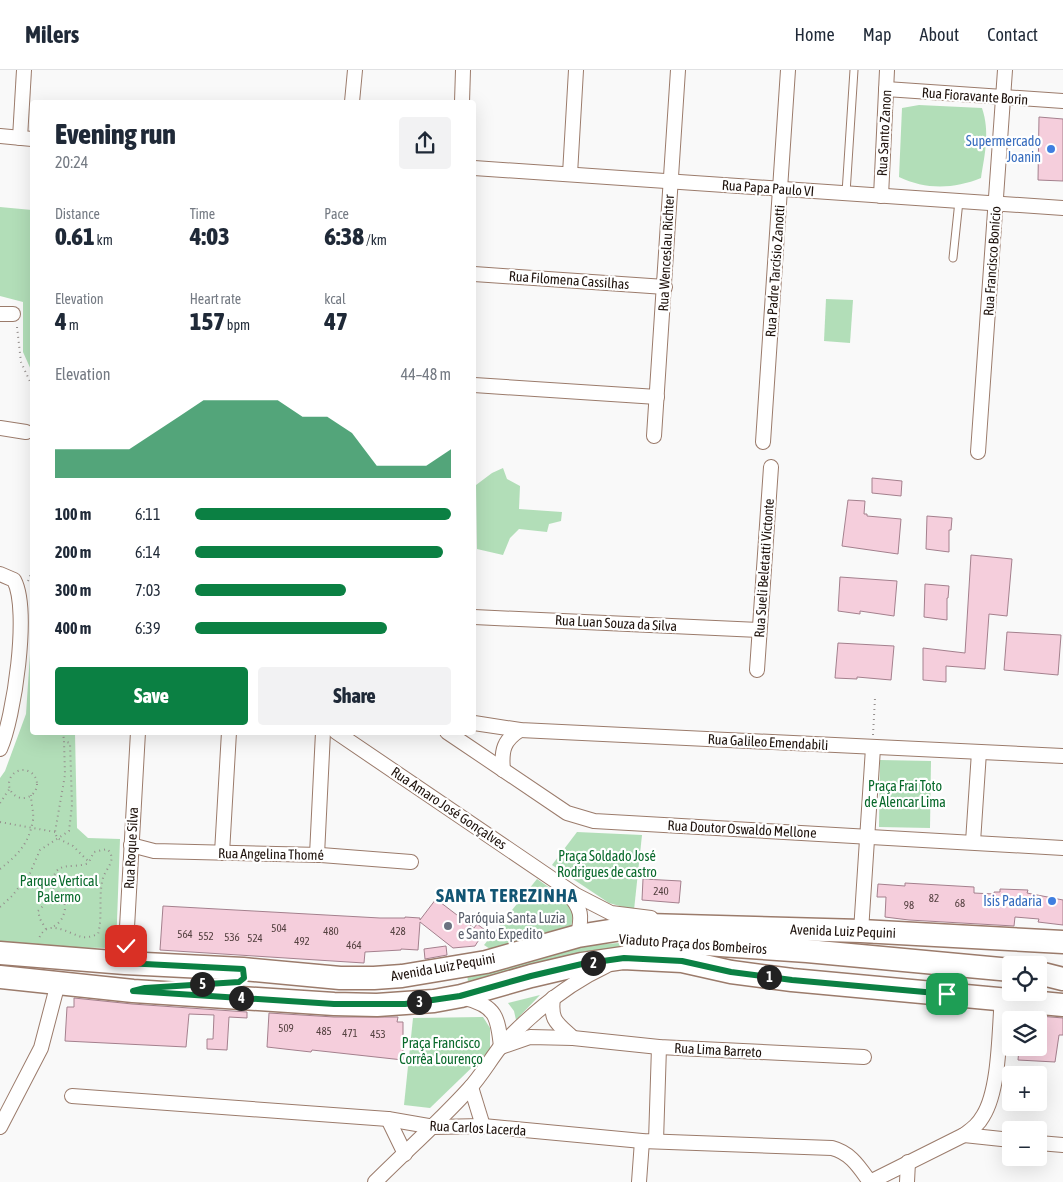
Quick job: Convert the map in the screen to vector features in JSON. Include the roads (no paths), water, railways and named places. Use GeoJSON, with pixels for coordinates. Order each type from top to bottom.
{"type":"FeatureCollection","features":[{"type":"Feature","properties":{"kind":"main road","name":"Avenida Luiz Pequini"},"geometry":{"type":"LineString","coordinates":[[0,953],[125,963],[243,969],[340,978],[402,976],[486,962],[578,936],[647,926],[861,931],[1063,942]]}},
{"type":"Feature","properties":{"kind":"main road","name":"Viaduto Praça dos Bombeiros"},"geometry":{"type":"LineString","coordinates":[[578,936],[805,959]]}},
{"type":"Feature","properties":{"kind":"main road","name":"Avenida Luiz Pequini"},"geometry":{"type":"LineString","coordinates":[[0,976],[133,991],[334,1004],[405,1004],[460,996],[582,964],[624,958],[682,961],[731,972],[792,980],[1002,991]]}},
{"type":"Feature","properties":{"kind":"main road","name":"Viaduto Praça dos Bombeiros"},"geometry":{"type":"LineString","coordinates":[[682,961],[805,959]]}},
{"type":"Feature","properties":{"kind":"main road"},"geometry":{"type":"LineString","coordinates":[[805,959],[1002,970]]}},
{"type":"Feature","properties":{"kind":"main road"},"geometry":{"type":"LineString","coordinates":[[805,959],[905,977],[1002,990]]}},
{"type":"Feature","properties":{"kind":"main road"},"geometry":{"type":"LineString","coordinates":[[133,991],[145,988],[239,982],[244,977],[243,969]]}},
{"type":"Feature","properties":{"kind":"main road"},"geometry":{"type":"LineString","coordinates":[[1047,976],[1063,979]]}},
{"type":"Feature","properties":{"kind":"main road"},"geometry":{"type":"LineString","coordinates":[[1047,990],[1063,993]]}},
{"type":"Feature","properties":{"kind":"main road","name":"Avenida Luiz Pequini"},"geometry":{"type":"LineString","coordinates":[[1047,1001],[1063,1005]]}},
{"type":"Feature","properties":{"kind":"street"},"geometry":{"type":"LineString","coordinates":[[0,136],[26,138],[24,70]]}},
{"type":"Feature","properties":{"kind":"street"},"geometry":{"type":"LineString","coordinates":[[352,100],[355,70]]}},
{"type":"Feature","properties":{"kind":"street"},"geometry":{"type":"LineString","coordinates":[[462,100],[464,70]]}},
{"type":"Feature","properties":{"kind":"street"},"geometry":{"type":"LineString","coordinates":[[570,174],[576,70]]}},
{"type":"Feature","properties":{"kind":"street","name":"Rua Wenceslau Richter"},"geometry":{"type":"LineString","coordinates":[[654,436],[665,287],[669,180],[678,70]]}},
{"type":"Feature","properties":{"kind":"street","name":"Rua Padre Tarcísio Zanotti"},"geometry":{"type":"LineString","coordinates":[[763,442],[788,70]]}},
{"type":"Feature","properties":{"kind":"street","name":"Rua Santo Zanon"},"geometry":{"type":"LineString","coordinates":[[881,196],[887,70]]}},
{"type":"Feature","properties":{"kind":"street","name":"Rua Francisco Bonício"},"geometry":{"type":"LineString","coordinates":[[978,452],[1006,70]]}},
{"type":"Feature","properties":{"kind":"street","name":"Rua Fioravante Borin"},"geometry":{"type":"LineString","coordinates":[[886,90],[1063,101]]}},
{"type":"Feature","properties":{"kind":"street","name":"Rua Papa Paulo VI"},"geometry":{"type":"LineString","coordinates":[[476,168],[1063,208]]}},
{"type":"Feature","properties":{"kind":"street","name":"Rua Filomena Cassilhas"},"geometry":{"type":"LineString","coordinates":[[476,274],[665,287]]}},
{"type":"Feature","properties":{"kind":"street"},"geometry":{"type":"LineString","coordinates":[[476,385],[657,397]]}},
{"type":"Feature","properties":{"kind":"street"},"geometry":{"type":"LineString","coordinates":[[0,428],[26,432]]}},
{"type":"Feature","properties":{"kind":"street","name":"Rua Sueli Beletatti Victonte"},"geometry":{"type":"LineString","coordinates":[[757,670],[772,467]]}},
{"type":"Feature","properties":{"kind":"street"},"geometry":{"type":"LineString","coordinates":[[0,574],[14,580],[21,599],[19,648],[12,710],[0,749]]}},
{"type":"Feature","properties":{"kind":"street","name":"Rua Luan Souza da Silva"},"geometry":{"type":"LineString","coordinates":[[476,617],[759,630]]}},
{"type":"Feature","properties":{"kind":"street","name":"Rua Galileo Emendabili"},"geometry":{"type":"LineString","coordinates":[[476,723],[520,730],[1063,756]]}},
{"type":"Feature","properties":{"kind":"street"},"geometry":{"type":"LineString","coordinates":[[503,770],[503,747],[511,736],[520,730]]}},
{"type":"Feature","properties":{"kind":"street","name":"Rua Roque Silva"},"geometry":{"type":"LineString","coordinates":[[125,963],[138,735]]}},
{"type":"Feature","properties":{"kind":"street"},"geometry":{"type":"LineString","coordinates":[[222,853],[229,735]]}},
{"type":"Feature","properties":{"kind":"street"},"geometry":{"type":"LineString","coordinates":[[317,855],[322,735]]}},
{"type":"Feature","properties":{"kind":"street","name":"Rua Amaro José Gonçalves"},"geometry":{"type":"LineString","coordinates":[[340,735],[576,895],[611,913],[726,927]]}},
{"type":"Feature","properties":{"kind":"street","name":"Rua Doutor Oswaldo Mellone"},"geometry":{"type":"LineString","coordinates":[[451,735],[567,813],[594,821],[1063,848]]}},
{"type":"Feature","properties":{"kind":"street"},"geometry":{"type":"LineString","coordinates":[[861,931],[873,748]]}},
{"type":"Feature","properties":{"kind":"street"},"geometry":{"type":"LineString","coordinates":[[973,842],[979,752]]}},
{"type":"Feature","properties":{"kind":"street","name":"Rua Angelina Thomé"},"geometry":{"type":"LineString","coordinates":[[131,845],[154,851],[317,855],[411,862]]}},
{"type":"Feature","properties":{"kind":"street","name":"Rua Amaro José Gonçalves"},"geometry":{"type":"LineString","coordinates":[[562,884],[580,908],[581,920],[578,936]]}},
{"type":"Feature","properties":{"kind":"street"},"geometry":{"type":"LineString","coordinates":[[380,1179],[434,1127],[471,1087],[501,1047],[553,998],[576,981],[624,958]]}},
{"type":"Feature","properties":{"kind":"street"},"geometry":{"type":"LineString","coordinates":[[0,1127],[41,1048],[58,983]]}},
{"type":"Feature","properties":{"kind":"street"},"geometry":{"type":"LineString","coordinates":[[460,996],[480,1002],[495,1014],[498,1021],[501,1047]]}},
{"type":"Feature","properties":{"kind":"street"},"geometry":{"type":"LineString","coordinates":[[553,998],[551,1013],[555,1020],[573,1038]]}},
{"type":"Feature","properties":{"kind":"street"},"geometry":{"type":"LineString","coordinates":[[870,1182],[964,1135],[976,1126],[983,1116],[992,1094],[1005,1001]]}},
{"type":"Feature","properties":{"kind":"street","name":"Rua Lima Barreto"},"geometry":{"type":"LineString","coordinates":[[501,1047],[530,1037],[573,1038],[659,1047],[864,1057]]}},
{"type":"Feature","properties":{"kind":"street"},"geometry":{"type":"LineString","coordinates":[[639,1182],[649,1141],[659,1047]]}},
{"type":"Feature","properties":{"kind":"street"},"geometry":{"type":"LineString","coordinates":[[471,1087],[483,1126]]}},
{"type":"Feature","properties":{"kind":"street","name":"Rua Carlos Lacerda"},"geometry":{"type":"LineString","coordinates":[[72,1096],[388,1119],[434,1127],[483,1126],[649,1141],[832,1148],[840,1150],[853,1159],[870,1182]]}},
{"type":"Feature","properties":{"kind":"street"},"geometry":{"type":"LineString","coordinates":[[388,1119],[406,1154]]}},
{"type":"Feature","properties":{"kind":"street"},"geometry":{"type":"LineString","coordinates":[[964,1135],[1002,1139]]}},
{"type":"Feature","properties":{"kind":"street"},"geometry":{"type":"LineString","coordinates":[[1047,1143],[1063,1145]]}},
{"type":"Feature","properties":{"kind":"street"},"geometry":{"type":"LineString","coordinates":[[908,1162],[908,1182]]}},
{"type":"Feature","properties":{"kind":"lane"},"geometry":{"type":"LineString","coordinates":[[846,193],[854,70]]}},
{"type":"Feature","properties":{"kind":"lane"},"geometry":{"type":"LineString","coordinates":[[953,258],[959,201]]}},
{"type":"Feature","properties":{"kind":"place","name":"Supermercado Joanin"},"geometry":{"type":"Point","coordinates":[1051,149]}},
{"type":"Feature","properties":{"kind":"place","name":"Isis Padaria"},"geometry":{"type":"Point","coordinates":[1052,901]}},
{"type":"Feature","properties":{"kind":"place","name":"Paróquia Santa Luzia e Santo Expedito"},"geometry":{"type":"Point","coordinates":[448,926]}},
{"type":"Feature","properties":{"kind":"district","name":"SANTA TEREZINHA"},"geometry":{"type":"Point","coordinates":[507,895]}},
{"type":"Feature","properties":{"kind":"park label","name":"Praça Frai Toto de Alencar Lima"},"geometry":{"type":"Point","coordinates":[905,794]}},
{"type":"Feature","properties":{"kind":"park label","name":"Praça Soldado José Rodrigues de castro"},"geometry":{"type":"Point","coordinates":[607,864]}},
{"type":"Feature","properties":{"kind":"park label","name":"Parque Vertical Palermo"},"geometry":{"type":"Point","coordinates":[59,890]}},
{"type":"Feature","properties":{"kind":"park label","name":"Praça Francisco Corrêa Lourenço"},"geometry":{"type":"Point","coordinates":[441,1052]}}]}
